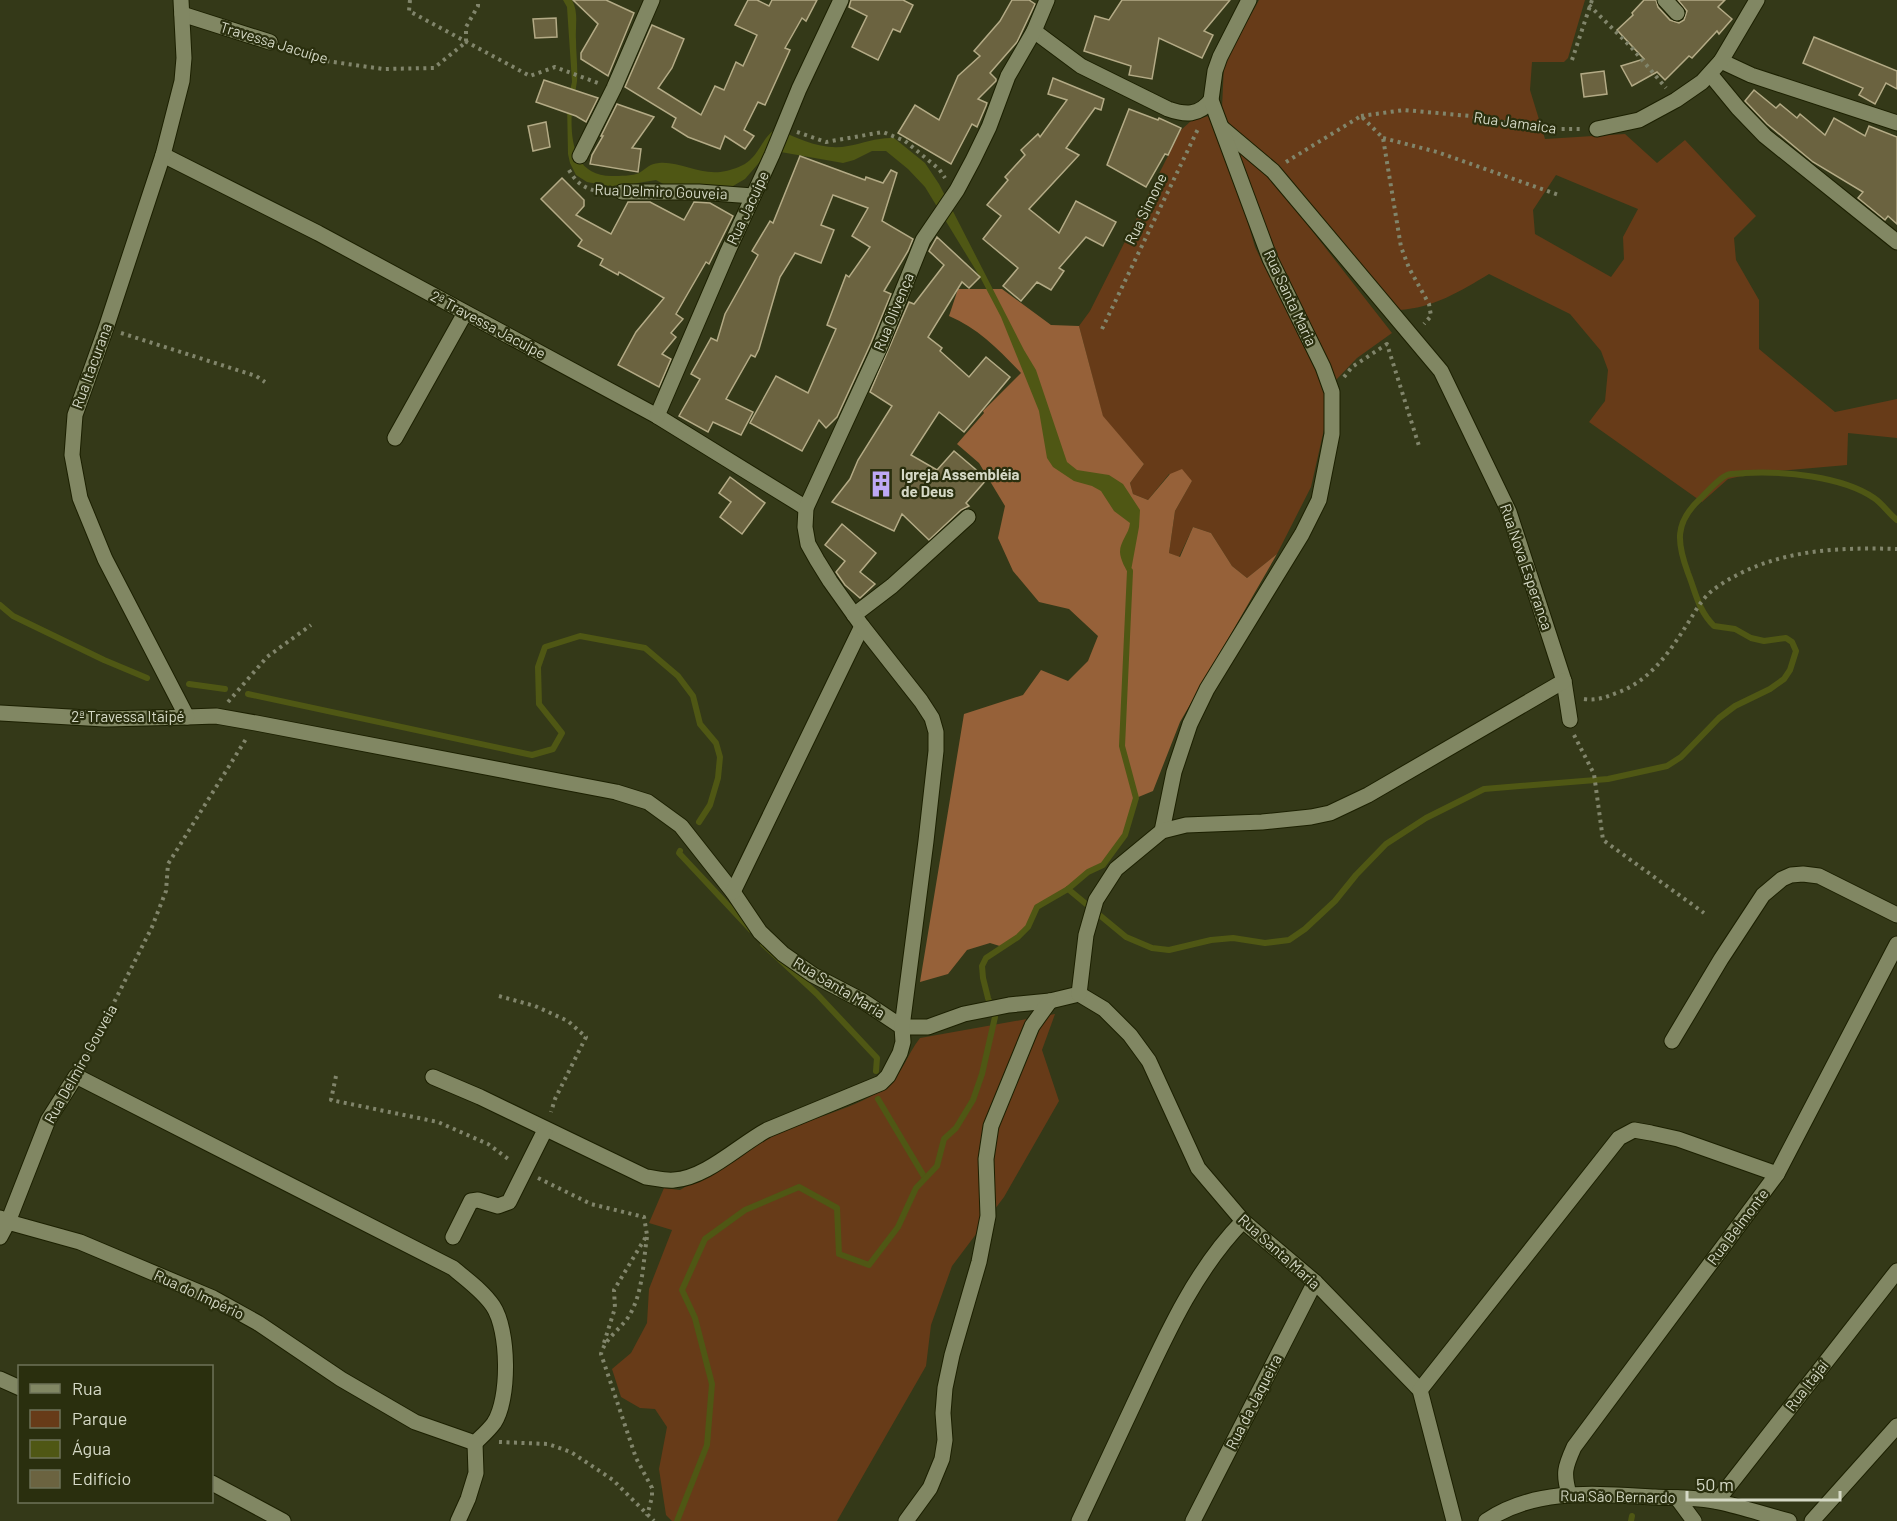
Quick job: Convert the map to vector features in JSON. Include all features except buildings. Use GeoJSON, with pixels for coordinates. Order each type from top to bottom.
{"type":"FeatureCollection","features":[{"type":"Feature","properties":{"kind":"street"},"geometry":{"type":"LineString","coordinates":[[580,156],[614,88],[652,0]]}},
{"type":"Feature","properties":{"kind":"street","name":"Rua Jacuípe"},"geometry":{"type":"LineString","coordinates":[[657,416],[841,0]]}},
{"type":"Feature","properties":{"kind":"street","name":"Rua Olivença"},"geometry":{"type":"LineString","coordinates":[[433,1077],[480,1097],[646,1177],[674,1180],[705,1171],[768,1130],[880,1083],[888,1076],[903,1042],[902,1027],[926,841],[936,732],[932,718],[921,701],[858,621],[808,544],[805,528],[806,508],[880,347],[923,240],[954,194],[989,127],[1008,76],[1034,31],[1047,0]]}},
{"type":"Feature","properties":{"kind":"street"},"geometry":{"type":"LineString","coordinates":[[1034,31],[1081,66],[1168,109],[1191,113],[1200,110],[1211,100],[1215,71],[1220,57],[1249,0]]}},
{"type":"Feature","properties":{"kind":"street"},"geometry":{"type":"LineString","coordinates":[[1665,0],[1677,13]]}},
{"type":"Feature","properties":{"kind":"street"},"geometry":{"type":"LineString","coordinates":[[1597,129],[1639,120],[1676,100],[1702,82],[1721,60],[1757,0]]}},
{"type":"Feature","properties":{"kind":"street","name":"Travessa Jacuípe"},"geometry":{"type":"LineString","coordinates":[[182,7],[270,42]]}},
{"type":"Feature","properties":{"kind":"street","name":"Rua Itacurana"},"geometry":{"type":"LineString","coordinates":[[182,7],[184,58],[182,81],[163,155],[75,415],[72,455],[80,498],[105,559],[187,717]]}},
{"type":"Feature","properties":{"kind":"street"},"geometry":{"type":"LineString","coordinates":[[1721,60],[1751,75],[1897,123]]}},
{"type":"Feature","properties":{"kind":"street"},"geometry":{"type":"LineString","coordinates":[[1710,75],[1765,136],[1897,242]]}},
{"type":"Feature","properties":{"kind":"street","name":"Rua Santa Maria"},"geometry":{"type":"LineString","coordinates":[[1162,831],[1174,772],[1190,724],[1208,689],[1302,534],[1319,500],[1332,434],[1332,392],[1323,367],[1270,259],[1211,100]]}},
{"type":"Feature","properties":{"kind":"street","name":"Rua Nova Esperanca"},"geometry":{"type":"LineString","coordinates":[[1222,128],[1273,171],[1441,371],[1509,512],[1565,688],[1570,720]]}},
{"type":"Feature","properties":{"kind":"street","name":"2ª Travessa Jacuípe"},"geometry":{"type":"LineString","coordinates":[[163,155],[318,233],[657,416],[806,508]]}},
{"type":"Feature","properties":{"kind":"street","name":"Rua Delmiro Gouveia"},"geometry":{"type":"LineString","coordinates":[[622,192],[699,192],[753,196]]}},
{"type":"Feature","properties":{"kind":"street"},"geometry":{"type":"LineString","coordinates":[[396,438],[465,313]]}},
{"type":"Feature","properties":{"kind":"street"},"geometry":{"type":"LineString","coordinates":[[733,892],[858,621],[892,586],[968,517]]}},
{"type":"Feature","properties":{"kind":"street"},"geometry":{"type":"LineString","coordinates":[[902,1027],[928,1027],[964,1014],[1005,1005],[1050,1001],[1079,994],[1086,935],[1096,900],[1116,869],[1162,831],[1186,825],[1262,822],[1330,813],[1368,795],[1565,688]]}},
{"type":"Feature","properties":{"kind":"street","name":"2ª Travessa Itaipé"},"geometry":{"type":"LineString","coordinates":[[0,713],[105,719],[216,716],[256,723]]}},
{"type":"Feature","properties":{"kind":"street","name":"Rua Santa Maria"},"geometry":{"type":"LineString","coordinates":[[256,723],[616,792],[648,802],[681,826],[733,892],[760,932],[783,954],[813,975],[864,1001],[902,1027]]}},
{"type":"Feature","properties":{"kind":"street"},"geometry":{"type":"LineString","coordinates":[[1672,1041],[1763,895],[1782,879],[1791,875],[1803,874],[1819,876],[1897,915]]}},
{"type":"Feature","properties":{"kind":"street","name":"Rua Belmonte"},"geometry":{"type":"LineString","coordinates":[[1569,1494],[1564,1478],[1566,1465],[1574,1448],[1777,1174],[1897,945]]}},
{"type":"Feature","properties":{"kind":"street","name":"Rua Santa Maria"},"geometry":{"type":"LineString","coordinates":[[1079,994],[1104,1009],[1130,1035],[1149,1061],[1198,1168],[1243,1221],[1315,1282],[1420,1390],[1454,1521]]}},
{"type":"Feature","properties":{"kind":"street"},"geometry":{"type":"LineString","coordinates":[[906,1521],[930,1488],[942,1459],[945,1440],[942,1413],[945,1388],[952,1355],[979,1262],[986,1227],[986,1159],[991,1126],[1032,1026],[1050,1001]]}},
{"type":"Feature","properties":{"kind":"street"},"geometry":{"type":"LineString","coordinates":[[76,1076],[453,1268],[483,1293],[495,1309],[506,1359],[503,1402],[495,1422],[475,1443],[476,1473],[458,1521]]}},
{"type":"Feature","properties":{"kind":"street","name":"Rua Delmiro Gouveia"},"geometry":{"type":"LineString","coordinates":[[0,1237],[4,1220],[48,1120],[76,1076]]}},
{"type":"Feature","properties":{"kind":"street"},"geometry":{"type":"LineString","coordinates":[[453,1237],[471,1201],[478,1200],[498,1206],[509,1202],[545,1130]]}},
{"type":"Feature","properties":{"kind":"street"},"geometry":{"type":"LineString","coordinates":[[1420,1390],[1619,1138],[1634,1131],[1678,1139],[1777,1174]]}},
{"type":"Feature","properties":{"kind":"street","name":"Rua do Império"},"geometry":{"type":"LineString","coordinates":[[4,1220],[80,1242],[213,1298],[258,1323],[341,1379],[415,1422],[475,1443]]}},
{"type":"Feature","properties":{"kind":"street"},"geometry":{"type":"LineString","coordinates":[[1079,1521],[1164,1339],[1196,1283],[1232,1232],[1243,1221]]}},
{"type":"Feature","properties":{"kind":"street","name":"Rua Itajaí"},"geometry":{"type":"LineString","coordinates":[[1717,1501],[1897,1271]]}},
{"type":"Feature","properties":{"kind":"street","name":"Rua da Jaqueira"},"geometry":{"type":"LineString","coordinates":[[1193,1521],[1315,1282]]}},
{"type":"Feature","properties":{"kind":"street"},"geometry":{"type":"LineString","coordinates":[[0,1379],[18,1388]]}},
{"type":"Feature","properties":{"kind":"street"},"geometry":{"type":"LineString","coordinates":[[1812,1521],[1897,1426]]}},
{"type":"Feature","properties":{"kind":"street"},"geometry":{"type":"LineString","coordinates":[[213,1484],[283,1521]]}},
{"type":"Feature","properties":{"kind":"street","name":"Rua São Bernardo"},"geometry":{"type":"LineString","coordinates":[[1486,1521],[1511,1507],[1532,1500],[1569,1494],[1717,1501],[1789,1521]]}},
{"type":"Feature","properties":{"kind":"street"},"geometry":{"type":"LineString","coordinates":[[1677,1498],[1694,1521]]}},
{"type":"Feature","properties":{"kind":"path"},"geometry":{"type":"LineString","coordinates":[[410,0],[409,11],[530,76],[555,67],[580,77]]}},
{"type":"Feature","properties":{"kind":"path"},"geometry":{"type":"LineString","coordinates":[[466,42],[466,27],[478,6],[478,0]]}},
{"type":"Feature","properties":{"kind":"path"},"geometry":{"type":"LineString","coordinates":[[1572,60],[1590,2]]}},
{"type":"Feature","properties":{"kind":"path"},"geometry":{"type":"LineString","coordinates":[[1590,2],[1676,100]]}},
{"type":"Feature","properties":{"kind":"path","name":"Travessa Jacuípe"},"geometry":{"type":"LineString","coordinates":[[270,42],[326,61],[383,69],[434,68],[466,42]]}},
{"type":"Feature","properties":{"kind":"path","name":"Rua Simone"},"geometry":{"type":"LineString","coordinates":[[1102,328],[1211,100]]}},
{"type":"Feature","properties":{"kind":"path","name":"Rua Jamaica"},"geometry":{"type":"LineString","coordinates":[[1361,116],[1404,110],[1470,116],[1541,129],[1597,129]]}},
{"type":"Feature","properties":{"kind":"path"},"geometry":{"type":"LineString","coordinates":[[1273,171],[1361,116],[1383,138],[1437,152],[1559,195]]}},
{"type":"Feature","properties":{"kind":"path"},"geometry":{"type":"LineString","coordinates":[[783,128],[826,142],[883,132],[905,141],[939,169],[954,194]]}},
{"type":"Feature","properties":{"kind":"path"},"geometry":{"type":"LineString","coordinates":[[1383,138],[1401,247],[1409,268],[1429,304],[1431,316],[1425,323],[1407,330]]}},
{"type":"Feature","properties":{"kind":"path","name":"Rua Delmiro Gouveia"},"geometry":{"type":"LineString","coordinates":[[573,177],[581,186],[589,190],[622,192]]}},
{"type":"Feature","properties":{"kind":"path"},"geometry":{"type":"LineString","coordinates":[[106,328],[256,376],[265,382]]}},
{"type":"Feature","properties":{"kind":"path"},"geometry":{"type":"LineString","coordinates":[[1332,392],[1352,367],[1387,344],[1419,446]]}},
{"type":"Feature","properties":{"kind":"path"},"geometry":{"type":"LineString","coordinates":[[1565,688],[1597,700],[1634,687],[1654,669],[1686,626],[1696,606],[1740,573],[1794,555],[1820,550],[1897,549]]}},
{"type":"Feature","properties":{"kind":"path"},"geometry":{"type":"LineString","coordinates":[[216,716],[267,657],[311,625]]}},
{"type":"Feature","properties":{"kind":"path"},"geometry":{"type":"LineString","coordinates":[[1570,720],[1576,741],[1594,774],[1603,840],[1704,913]]}},
{"type":"Feature","properties":{"kind":"path","name":"Rua Delmiro Gouveia"},"geometry":{"type":"LineString","coordinates":[[76,1076],[92,1050],[152,927],[166,891],[168,864],[256,723]]}},
{"type":"Feature","properties":{"kind":"path"},"geometry":{"type":"LineString","coordinates":[[499,996],[535,1006],[568,1021],[586,1037],[555,1099],[545,1130]]}},
{"type":"Feature","properties":{"kind":"path"},"geometry":{"type":"LineString","coordinates":[[336,1076],[331,1100],[438,1122],[488,1144],[525,1171],[591,1204],[644,1217],[647,1235],[639,1294],[630,1314],[603,1346]]}},
{"type":"Feature","properties":{"kind":"path"},"geometry":{"type":"LineString","coordinates":[[647,1235],[614,1290],[615,1308],[600,1354],[636,1458],[652,1488],[647,1516]]}},
{"type":"Feature","properties":{"kind":"path"},"geometry":{"type":"LineString","coordinates":[[475,1443],[548,1444],[571,1452],[613,1480],[654,1521]]}},
{"type":"Feature","properties":{"kind":"green space"},"geometry":{"type":"Polygon","coordinates":[[[1259,0],[1585,0],[1568,58],[1564,62],[1532,62],[1530,90],[1545,139],[1625,134],[1657,163],[1685,140],[1756,216],[1734,238],[1736,260],[1759,300],[1759,349],[1835,412],[1897,399],[1897,438],[1848,433],[1847,465],[1755,473],[1728,479],[1702,502],[1589,422],[1605,401],[1608,370],[1601,351],[1570,314],[1489,274],[1435,302],[1399,310],[1229,127],[1222,108],[1224,64],[1259,0]],[[1556,175],[1533,210],[1535,234],[1611,277],[1624,259],[1623,237],[1638,209],[1556,175]]]}},
{"type":"Feature","properties":{"kind":"green space"},"geometry":{"type":"Polygon","coordinates":[[[1212,115],[1235,179],[1255,247],[1324,388],[1325,425],[1311,487],[1277,554],[1247,578],[1232,566],[1211,533],[1193,527],[1179,557],[1169,553],[1175,511],[1192,481],[1169,474],[1148,500],[1133,494],[1130,483],[1144,464],[1103,417],[1079,326],[1090,311],[1181,130],[1191,121],[1212,115]]]}},
{"type":"Feature","properties":{"kind":"green space"},"geometry":{"type":"Polygon","coordinates":[[[1231,140],[1274,182],[1392,333],[1357,358],[1335,381],[1278,264],[1231,140]]]}},
{"type":"Feature","properties":{"kind":"green space"},"geometry":{"type":"Polygon","coordinates":[[[1055,1014],[1042,1050],[1059,1101],[1004,1197],[952,1266],[931,1325],[926,1366],[837,1521],[672,1521],[666,1515],[659,1469],[667,1427],[655,1409],[640,1408],[621,1397],[612,1369],[631,1353],[647,1323],[649,1289],[672,1230],[649,1223],[664,1188],[680,1190],[768,1138],[870,1097],[890,1084],[920,1038],[1055,1014]]]}},
{"type":"Feature","properties":{"kind":"shaded area"},"geometry":{"type":"Polygon","coordinates":[[[958,289],[1002,289],[1051,325],[1079,326],[1103,416],[1144,464],[1130,483],[1133,494],[1148,500],[1170,474],[1182,469],[1192,481],[1175,511],[1169,553],[1180,557],[1193,527],[1211,533],[1232,566],[1247,578],[1277,554],[1180,722],[1153,791],[1136,798],[1125,835],[1103,865],[1088,872],[1068,889],[1037,907],[1028,927],[1003,947],[990,943],[967,950],[948,974],[920,982],[964,714],[1023,695],[1041,670],[1068,681],[1088,661],[1098,636],[1069,609],[1039,602],[1013,571],[998,538],[1005,506],[979,463],[957,444],[984,413],[983,411],[1021,373],[979,333],[949,316],[958,289]]]}},
{"type":"Feature","properties":{"kind":"water"},"geometry":{"type":"Polygon","coordinates":[[[563,0],[572,0],[576,15],[577,84],[572,108],[573,143],[582,163],[589,170],[599,174],[626,176],[639,173],[650,165],[667,163],[700,171],[726,171],[748,162],[754,157],[769,134],[777,129],[811,143],[829,147],[894,138],[925,163],[939,184],[1036,370],[1067,462],[1077,470],[1109,475],[1123,484],[1140,510],[1130,576],[1120,552],[1130,523],[1114,511],[1101,491],[1074,481],[1053,467],[1047,458],[1039,411],[1001,317],[980,277],[925,187],[908,169],[886,151],[872,151],[843,163],[775,151],[764,157],[745,179],[733,186],[719,188],[667,186],[656,180],[614,187],[587,182],[576,175],[568,154],[567,103],[572,82],[567,7],[563,0]]]}},
{"type":"Feature","properties":{"kind":"waterway"},"geometry":{"type":"LineString","coordinates":[[1068,889],[1126,937],[1152,948],[1169,950],[1211,940],[1233,938],[1265,943],[1289,940],[1305,929],[1335,901],[1386,844],[1426,818],[1484,789],[1608,779],[1667,766],[1681,757],[1719,718],[1735,706],[1770,689],[1784,679],[1790,670],[1796,651],[1792,642],[1786,638],[1764,641],[1751,638],[1735,629],[1714,626],[1701,607],[1684,562],[1680,534],[1686,516],[1700,499],[1724,477],[1729,474],[1777,473],[1829,480],[1874,498],[1897,520]]}},
{"type":"Feature","properties":{"kind":"waterway"},"geometry":{"type":"LineString","coordinates":[[677,1521],[707,1445],[712,1384],[695,1318],[682,1290],[705,1239],[745,1210],[799,1187],[837,1208],[839,1254],[869,1265],[898,1227],[916,1188],[937,1166],[944,1139],[956,1128],[973,1100],[982,1074],[995,1017],[983,978],[982,966],[986,958],[1018,937],[1028,927],[1037,907],[1068,889],[1088,872],[1103,865],[1125,835],[1136,798],[1122,746],[1130,571]]}},
{"type":"Feature","properties":{"kind":"waterway"},"geometry":{"type":"LineString","coordinates":[[0,605],[13,616],[147,678]]}},
{"type":"Feature","properties":{"kind":"waterway"},"geometry":{"type":"LineString","coordinates":[[248,694],[532,755],[553,749],[562,733],[539,704],[538,667],[545,647],[580,636],[645,648],[678,676],[693,696],[700,724],[716,743],[720,757],[718,778],[710,805],[699,822]]}},
{"type":"Feature","properties":{"kind":"waterway"},"geometry":{"type":"LineString","coordinates":[[189,684],[225,689]]}},
{"type":"Feature","properties":{"kind":"waterway"},"geometry":{"type":"LineString","coordinates":[[680,851],[679,853],[751,930]]}},
{"type":"Feature","properties":{"kind":"waterway"},"geometry":{"type":"LineString","coordinates":[[763,944],[817,994],[877,1058],[876,1071]]}},
{"type":"Feature","properties":{"kind":"waterway"},"geometry":{"type":"LineString","coordinates":[[878,1099],[925,1178]]}},
{"type":"Feature","properties":{"kind":"waterway"},"geometry":{"type":"LineString","coordinates":[[1631,1521],[1632,1516]]}},
{"type":"Feature","properties":{"kind":"place","name":"Igreja Assembléia de Deus"},"geometry":{"type":"Point","coordinates":[881,484]}}]}
